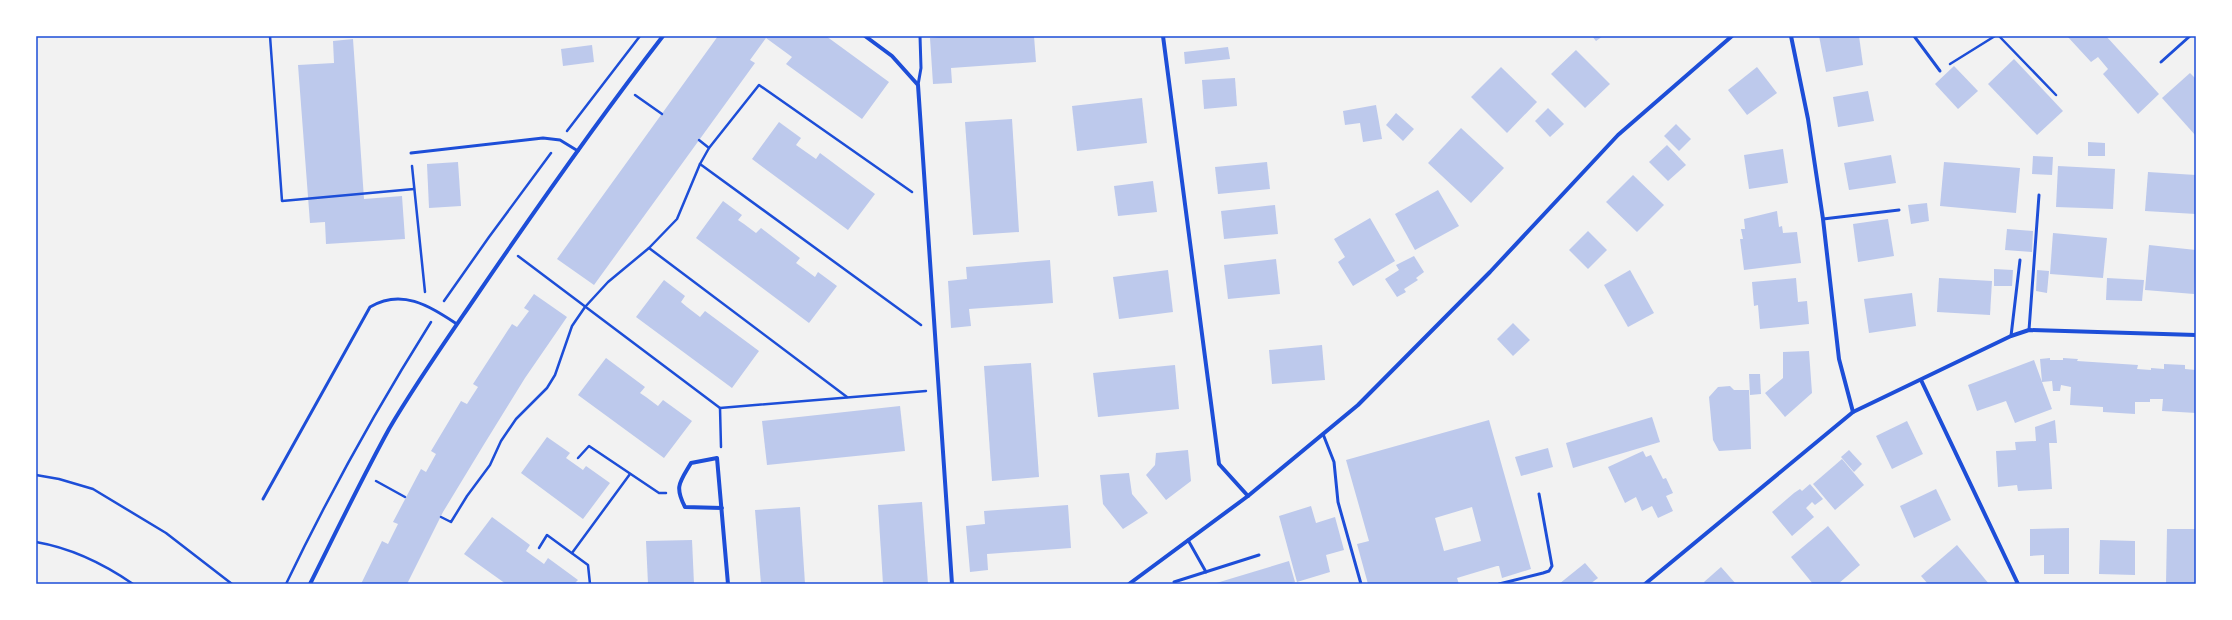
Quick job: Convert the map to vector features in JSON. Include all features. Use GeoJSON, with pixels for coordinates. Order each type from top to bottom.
{"type":"FeatureCollection","features":[{"type":"Feature","properties":{"kind":"street"},"geometry":{"type":"LineString","coordinates":[[310,584],[364,475],[390,428],[507,250],[624,87],[663,36]]}},
{"type":"Feature","properties":{"kind":"street"},"geometry":{"type":"LineString","coordinates":[[865,36],[892,56],[918,86],[952,584]]}},
{"type":"Feature","properties":{"kind":"street"},"geometry":{"type":"LineString","coordinates":[[1163,36],[1219,464],[1248,496]]}},
{"type":"Feature","properties":{"kind":"street"},"geometry":{"type":"LineString","coordinates":[[1128,584],[1248,496],[1358,405],[1490,272],[1618,135],[1732,36]]}},
{"type":"Feature","properties":{"kind":"street"},"geometry":{"type":"LineString","coordinates":[[1791,36],[1808,119],[1823,219],[1839,358],[1853,412]]}},
{"type":"Feature","properties":{"kind":"street"},"geometry":{"type":"LineString","coordinates":[[1645,584],[1853,412],[2011,336],[2029,330],[2196,335]]}},
{"type":"Feature","properties":{"kind":"street"},"geometry":{"type":"LineString","coordinates":[[1921,380],[2018,584]]}},
{"type":"Feature","properties":{"kind":"street"},"geometry":{"type":"LineString","coordinates":[[722,508],[685,507],[678,494],[678,484],[691,463],[717,458],[722,508],[728,584]]}},
{"type":"Feature","properties":{"kind":"lane"},"geometry":{"type":"LineString","coordinates":[[918,86],[921,68],[920,36]]}},
{"type":"Feature","properties":{"kind":"lane"},"geometry":{"type":"LineString","coordinates":[[1914,36],[1940,70]]}},
{"type":"Feature","properties":{"kind":"lane"},"geometry":{"type":"LineString","coordinates":[[2161,62],[2190,36]]}},
{"type":"Feature","properties":{"kind":"lane"},"geometry":{"type":"LineString","coordinates":[[411,152],[543,138],[560,140],[578,151]]}},
{"type":"Feature","properties":{"kind":"lane"},"geometry":{"type":"LineString","coordinates":[[2029,330],[2039,195]]}},
{"type":"Feature","properties":{"kind":"lane"},"geometry":{"type":"LineString","coordinates":[[1823,219],[1899,210]]}},
{"type":"Feature","properties":{"kind":"lane"},"geometry":{"type":"LineString","coordinates":[[2011,336],[2020,260]]}},
{"type":"Feature","properties":{"kind":"lane"},"geometry":{"type":"LineString","coordinates":[[263,499],[370,307],[383,299],[400,299],[426,305],[457,324]]}},
{"type":"Feature","properties":{"kind":"lane"},"geometry":{"type":"LineString","coordinates":[[1323,434],[1334,462],[1338,502],[1362,584]]}},
{"type":"Feature","properties":{"kind":"lane"},"geometry":{"type":"LineString","coordinates":[[1499,584],[1543,574],[1549,571],[1552,566],[1540,494]]}},
{"type":"Feature","properties":{"kind":"lane"},"geometry":{"type":"LineString","coordinates":[[1188,540],[1206,572]]}},
{"type":"Feature","properties":{"kind":"lane"},"geometry":{"type":"LineString","coordinates":[[1174,582],[1259,556]]}},
{"type":"Feature","properties":{"kind":"path"},"geometry":{"type":"LineString","coordinates":[[270,36],[282,201],[414,189]]}},
{"type":"Feature","properties":{"kind":"path"},"geometry":{"type":"LineString","coordinates":[[286,584],[329,496],[385,395],[437,311],[560,140],[640,36]]}},
{"type":"Feature","properties":{"kind":"path"},"geometry":{"type":"LineString","coordinates":[[1940,70],[1995,36]]}},
{"type":"Feature","properties":{"kind":"path"},"geometry":{"type":"LineString","coordinates":[[1999,36],[2056,95]]}},
{"type":"Feature","properties":{"kind":"path"},"geometry":{"type":"LineString","coordinates":[[441,517],[451,522],[467,496],[490,465],[501,441],[516,419],[547,388],[555,375],[572,326],[585,307],[608,282],[649,248],[677,219],[700,164],[709,148],[759,85],[925,202]]}},
{"type":"Feature","properties":{"kind":"path"},"geometry":{"type":"LineString","coordinates":[[624,87],[662,114]]}},
{"type":"Feature","properties":{"kind":"path"},"geometry":{"type":"LineString","coordinates":[[699,140],[709,148]]}},
{"type":"Feature","properties":{"kind":"path"},"geometry":{"type":"LineString","coordinates":[[411,152],[426,305]]}},
{"type":"Feature","properties":{"kind":"path"},"geometry":{"type":"LineString","coordinates":[[700,164],[934,334]]}},
{"type":"Feature","properties":{"kind":"path"},"geometry":{"type":"LineString","coordinates":[[649,248],[848,397]]}},
{"type":"Feature","properties":{"kind":"path"},"geometry":{"type":"LineString","coordinates":[[507,250],[526,261],[720,408],[938,390]]}},
{"type":"Feature","properties":{"kind":"path"},"geometry":{"type":"LineString","coordinates":[[717,458],[722,445],[720,408]]}},
{"type":"Feature","properties":{"kind":"path"},"geometry":{"type":"LineString","coordinates":[[578,458],[589,446],[659,493],[678,494]]}},
{"type":"Feature","properties":{"kind":"path"},"geometry":{"type":"LineString","coordinates":[[572,553],[630,474]]}},
{"type":"Feature","properties":{"kind":"path"},"geometry":{"type":"LineString","coordinates":[[36,475],[58,479],[93,489],[166,533],[232,584]]}},
{"type":"Feature","properties":{"kind":"path"},"geometry":{"type":"LineString","coordinates":[[364,475],[405,497]]}},
{"type":"Feature","properties":{"kind":"path"},"geometry":{"type":"LineString","coordinates":[[539,548],[547,535],[588,565],[590,584]]}},
{"type":"Feature","properties":{"kind":"path"},"geometry":{"type":"LineString","coordinates":[[36,542],[82,555],[113,570],[133,584]]}},
{"type":"Feature","properties":{"kind":"building"},"geometry":{"type":"Polygon","coordinates":[[[718,36],[826,36],[889,82],[862,119],[786,64],[792,57],[766,38],[750,60],[755,63],[594,285],[557,259],[718,36]]]}},
{"type":"Feature","properties":{"kind":"building"},"geometry":{"type":"Polygon","coordinates":[[[949,36],[1034,36],[1036,62],[951,68],[952,83],[933,84],[930,38],[949,36]]]}},
{"type":"Feature","properties":{"kind":"building"},"geometry":{"type":"Polygon","coordinates":[[[1592,36],[1603,36],[1596,41],[1592,36]]]}},
{"type":"Feature","properties":{"kind":"building"},"geometry":{"type":"Polygon","coordinates":[[[1819,36],[1859,36],[1863,65],[1826,72],[1819,36]]]}},
{"type":"Feature","properties":{"kind":"building"},"geometry":{"type":"Polygon","coordinates":[[[2067,36],[2106,36],[2159,94],[2138,114],[2103,74],[2108,69],[2098,57],[2091,62],[2067,36]]]}},
{"type":"Feature","properties":{"kind":"building"},"geometry":{"type":"Polygon","coordinates":[[[353,39],[364,199],[402,196],[405,239],[326,244],[325,222],[310,223],[298,65],[334,63],[333,41],[353,39]]]}},
{"type":"Feature","properties":{"kind":"building"},"geometry":{"type":"Polygon","coordinates":[[[592,45],[594,62],[563,66],[561,49],[592,45]]]}},
{"type":"Feature","properties":{"kind":"building"},"geometry":{"type":"Polygon","coordinates":[[[1228,47],[1230,59],[1185,64],[1184,52],[1228,47]]]}},
{"type":"Feature","properties":{"kind":"building"},"geometry":{"type":"Polygon","coordinates":[[[1576,50],[1610,84],[1585,108],[1551,74],[1576,50]]]}},
{"type":"Feature","properties":{"kind":"building"},"geometry":{"type":"Polygon","coordinates":[[[2014,59],[2063,111],[2037,135],[1988,84],[2014,59]]]}},
{"type":"Feature","properties":{"kind":"building"},"geometry":{"type":"Polygon","coordinates":[[[1954,66],[1978,91],[1958,109],[1935,84],[1954,66]]]}},
{"type":"Feature","properties":{"kind":"building"},"geometry":{"type":"Polygon","coordinates":[[[1501,67],[1537,102],[1507,133],[1471,97],[1501,67]]]}},
{"type":"Feature","properties":{"kind":"building"},"geometry":{"type":"Polygon","coordinates":[[[1757,67],[1777,93],[1747,115],[1728,90],[1757,67]]]}},
{"type":"Feature","properties":{"kind":"building"},"geometry":{"type":"Polygon","coordinates":[[[2190,73],[2196,79],[2196,136],[2162,98],[2190,73]]]}},
{"type":"Feature","properties":{"kind":"building"},"geometry":{"type":"Polygon","coordinates":[[[1235,78],[1237,106],[1204,109],[1202,80],[1235,78]]]}},
{"type":"Feature","properties":{"kind":"building"},"geometry":{"type":"Polygon","coordinates":[[[1868,91],[1874,121],[1838,127],[1833,97],[1868,91]]]}},
{"type":"Feature","properties":{"kind":"building"},"geometry":{"type":"Polygon","coordinates":[[[1142,98],[1147,143],[1077,151],[1072,106],[1142,98]]]}},
{"type":"Feature","properties":{"kind":"building"},"geometry":{"type":"Polygon","coordinates":[[[1376,105],[1382,139],[1363,142],[1360,123],[1345,125],[1343,111],[1376,105]]]}},
{"type":"Feature","properties":{"kind":"building"},"geometry":{"type":"Polygon","coordinates":[[[1548,108],[1564,124],[1550,137],[1535,121],[1548,108]]]}},
{"type":"Feature","properties":{"kind":"building"},"geometry":{"type":"Polygon","coordinates":[[[1396,113],[1414,129],[1403,141],[1386,125],[1396,113]]]}},
{"type":"Feature","properties":{"kind":"building"},"geometry":{"type":"Polygon","coordinates":[[[1012,119],[1019,232],[973,235],[965,122],[1012,119]]]}},
{"type":"Feature","properties":{"kind":"building"},"geometry":{"type":"Polygon","coordinates":[[[779,122],[801,138],[796,145],[816,159],[820,153],[875,194],[848,230],[752,159],[779,122]]]}},
{"type":"Feature","properties":{"kind":"building"},"geometry":{"type":"Polygon","coordinates":[[[1676,124],[1691,139],[1679,151],[1664,136],[1676,124]]]}},
{"type":"Feature","properties":{"kind":"building"},"geometry":{"type":"Polygon","coordinates":[[[1461,128],[1504,168],[1471,203],[1428,163],[1461,128]]]}},
{"type":"Feature","properties":{"kind":"building"},"geometry":{"type":"Polygon","coordinates":[[[2088,142],[2105,143],[2105,156],[2088,156],[2088,142]]]}},
{"type":"Feature","properties":{"kind":"building"},"geometry":{"type":"Polygon","coordinates":[[[1667,145],[1686,165],[1668,181],[1649,162],[1667,145]]]}},
{"type":"Feature","properties":{"kind":"building"},"geometry":{"type":"Polygon","coordinates":[[[1783,149],[1788,183],[1749,189],[1744,155],[1783,149]]]}},
{"type":"Feature","properties":{"kind":"building"},"geometry":{"type":"Polygon","coordinates":[[[1891,155],[1896,183],[1849,190],[1844,163],[1891,155]]]}},
{"type":"Feature","properties":{"kind":"building"},"geometry":{"type":"Polygon","coordinates":[[[2033,156],[2053,157],[2052,175],[2032,174],[2033,156]]]}},
{"type":"Feature","properties":{"kind":"building"},"geometry":{"type":"Polygon","coordinates":[[[458,162],[461,206],[429,208],[427,164],[458,162]]]}},
{"type":"Feature","properties":{"kind":"building"},"geometry":{"type":"Polygon","coordinates":[[[1267,162],[1270,189],[1218,194],[1215,167],[1267,162]]]}},
{"type":"Feature","properties":{"kind":"building"},"geometry":{"type":"Polygon","coordinates":[[[1944,162],[2020,168],[2016,213],[1940,206],[1944,162]]]}},
{"type":"Feature","properties":{"kind":"building"},"geometry":{"type":"Polygon","coordinates":[[[2058,166],[2115,169],[2113,209],[2056,207],[2058,166]]]}},
{"type":"Feature","properties":{"kind":"building"},"geometry":{"type":"Polygon","coordinates":[[[2148,172],[2196,175],[2196,214],[2145,211],[2148,172]]]}},
{"type":"Feature","properties":{"kind":"building"},"geometry":{"type":"Polygon","coordinates":[[[1633,175],[1664,205],[1637,232],[1606,202],[1633,175]]]}},
{"type":"Feature","properties":{"kind":"building"},"geometry":{"type":"Polygon","coordinates":[[[1153,181],[1157,212],[1118,216],[1114,186],[1153,181]]]}},
{"type":"Feature","properties":{"kind":"building"},"geometry":{"type":"Polygon","coordinates":[[[1438,190],[1459,226],[1415,250],[1395,214],[1438,190]]]}},
{"type":"Feature","properties":{"kind":"building"},"geometry":{"type":"Polygon","coordinates":[[[723,201],[742,215],[738,220],[756,233],[761,228],[800,258],[796,263],[815,277],[818,272],[837,286],[809,323],[696,238],[723,201]]]}},
{"type":"Feature","properties":{"kind":"building"},"geometry":{"type":"Polygon","coordinates":[[[1927,203],[1929,221],[1911,224],[1908,205],[1927,203]]]}},
{"type":"Feature","properties":{"kind":"building"},"geometry":{"type":"Polygon","coordinates":[[[1275,205],[1278,234],[1224,239],[1221,211],[1275,205]]]}},
{"type":"Feature","properties":{"kind":"building"},"geometry":{"type":"Polygon","coordinates":[[[1777,211],[1779,227],[1782,226],[1783,233],[1797,232],[1801,263],[1744,270],[1740,239],[1743,239],[1741,229],[1745,229],[1744,219],[1777,211]]]}},
{"type":"Feature","properties":{"kind":"building"},"geometry":{"type":"Polygon","coordinates":[[[1370,218],[1395,261],[1353,286],[1338,262],[1345,257],[1334,239],[1370,218]]]}},
{"type":"Feature","properties":{"kind":"building"},"geometry":{"type":"Polygon","coordinates":[[[1888,219],[1894,256],[1858,262],[1853,224],[1888,219]]]}},
{"type":"Feature","properties":{"kind":"building"},"geometry":{"type":"Polygon","coordinates":[[[2007,229],[2033,231],[2032,252],[2005,250],[2007,229]]]}},
{"type":"Feature","properties":{"kind":"building"},"geometry":{"type":"Polygon","coordinates":[[[1588,231],[1607,250],[1588,269],[1569,250],[1588,231]]]}},
{"type":"Feature","properties":{"kind":"building"},"geometry":{"type":"Polygon","coordinates":[[[2053,233],[2107,238],[2103,278],[2050,274],[2053,233]]]}},
{"type":"Feature","properties":{"kind":"building"},"geometry":{"type":"Polygon","coordinates":[[[2149,245],[2196,250],[2194,294],[2145,290],[2149,245]]]}},
{"type":"Feature","properties":{"kind":"building"},"geometry":{"type":"Polygon","coordinates":[[[1414,256],[1424,272],[1416,278],[1418,280],[1404,289],[1406,292],[1397,297],[1385,279],[1399,270],[1396,265],[1414,256]]]}},
{"type":"Feature","properties":{"kind":"building"},"geometry":{"type":"Polygon","coordinates":[[[1276,259],[1280,294],[1228,299],[1224,265],[1276,259]]]}},
{"type":"Feature","properties":{"kind":"building"},"geometry":{"type":"Polygon","coordinates":[[[1050,260],[1053,303],[969,309],[971,326],[951,328],[948,281],[967,279],[966,267],[1050,260]]]}},
{"type":"Feature","properties":{"kind":"building"},"geometry":{"type":"Polygon","coordinates":[[[1994,269],[2013,270],[2012,286],[1994,286],[1994,269]]]}},
{"type":"Feature","properties":{"kind":"building"},"geometry":{"type":"Polygon","coordinates":[[[1168,270],[1173,312],[1119,319],[1113,277],[1168,270]]]}},
{"type":"Feature","properties":{"kind":"building"},"geometry":{"type":"Polygon","coordinates":[[[1630,270],[1654,313],[1628,327],[1604,285],[1630,270]]]}},
{"type":"Feature","properties":{"kind":"building"},"geometry":{"type":"Polygon","coordinates":[[[2037,270],[2049,271],[2047,293],[2036,291],[2037,270]]]}},
{"type":"Feature","properties":{"kind":"building"},"geometry":{"type":"Polygon","coordinates":[[[1796,278],[1798,302],[1807,301],[1809,324],[1760,329],[1758,305],[1754,306],[1752,282],[1796,278]]]}},
{"type":"Feature","properties":{"kind":"building"},"geometry":{"type":"Polygon","coordinates":[[[1939,278],[1992,281],[1990,315],[1937,312],[1939,278]]]}},
{"type":"Feature","properties":{"kind":"building"},"geometry":{"type":"Polygon","coordinates":[[[2107,278],[2144,280],[2142,301],[2106,300],[2107,278]]]}},
{"type":"Feature","properties":{"kind":"building"},"geometry":{"type":"Polygon","coordinates":[[[664,280],[685,296],[681,302],[700,317],[705,311],[759,351],[732,388],[636,317],[664,280]]]}},
{"type":"Feature","properties":{"kind":"building"},"geometry":{"type":"Polygon","coordinates":[[[1912,293],[1916,326],[1869,333],[1864,299],[1912,293]]]}},
{"type":"Feature","properties":{"kind":"building"},"geometry":{"type":"Polygon","coordinates":[[[534,294],[567,317],[525,378],[443,512],[407,584],[361,584],[382,541],[388,544],[398,524],[393,522],[421,469],[426,472],[436,454],[431,451],[461,401],[467,404],[478,387],[473,384],[512,324],[517,327],[529,311],[524,308],[534,294]]]}},
{"type":"Feature","properties":{"kind":"building"},"geometry":{"type":"Polygon","coordinates":[[[1513,323],[1530,340],[1513,356],[1497,339],[1513,323]]]}},
{"type":"Feature","properties":{"kind":"building"},"geometry":{"type":"Polygon","coordinates":[[[1322,345],[1325,380],[1272,384],[1269,350],[1322,345]]]}},
{"type":"Feature","properties":{"kind":"building"},"geometry":{"type":"Polygon","coordinates":[[[1809,351],[1812,393],[1785,417],[1765,393],[1783,378],[1783,352],[1809,351]]]}},
{"type":"Feature","properties":{"kind":"building"},"geometry":{"type":"Polygon","coordinates":[[[606,358],[645,387],[640,393],[658,406],[663,400],[692,421],[664,458],[578,395],[606,358]]]}},
{"type":"Feature","properties":{"kind":"building"},"geometry":{"type":"Polygon","coordinates":[[[2040,359],[2078,359],[2077,361],[2138,365],[2137,369],[2151,370],[2151,368],[2164,369],[2164,364],[2185,365],[2185,369],[2196,370],[2196,413],[2162,411],[2163,399],[2150,399],[2150,402],[2135,402],[2135,414],[2103,412],[2103,407],[2070,405],[2071,387],[2061,385],[2060,391],[2053,391],[2052,381],[2042,382],[2040,359]]]}},
{"type":"Feature","properties":{"kind":"building"},"geometry":{"type":"Polygon","coordinates":[[[2034,360],[2052,409],[2015,423],[2006,401],[1977,411],[1968,385],[2034,360]]]}},
{"type":"Feature","properties":{"kind":"building"},"geometry":{"type":"Polygon","coordinates":[[[1031,363],[1039,477],[992,481],[984,366],[1031,363]]]}},
{"type":"Feature","properties":{"kind":"building"},"geometry":{"type":"Polygon","coordinates":[[[1175,365],[1179,409],[1098,417],[1093,373],[1175,365]]]}},
{"type":"Feature","properties":{"kind":"building"},"geometry":{"type":"Polygon","coordinates":[[[1749,374],[1760,374],[1761,394],[1750,395],[1749,374]]]}},
{"type":"Feature","properties":{"kind":"building"},"geometry":{"type":"Polygon","coordinates":[[[1730,386],[1734,390],[1749,390],[1751,449],[1719,451],[1713,440],[1709,397],[1718,387],[1730,386]]]}},
{"type":"Feature","properties":{"kind":"building"},"geometry":{"type":"Polygon","coordinates":[[[900,406],[905,451],[767,465],[762,421],[900,406]]]}},
{"type":"Feature","properties":{"kind":"building"},"geometry":{"type":"Polygon","coordinates":[[[1652,417],[1660,442],[1573,468],[1566,443],[1652,417]]]}},
{"type":"Feature","properties":{"kind":"building"},"geometry":{"type":"Polygon","coordinates":[[[1489,420],[1531,569],[1502,578],[1499,566],[1497,566],[1457,578],[1459,584],[1368,584],[1357,544],[1369,541],[1346,460],[1489,420]],[[1472,507],[1435,518],[1444,551],[1481,541],[1472,507]]]}},
{"type":"Feature","properties":{"kind":"building"},"geometry":{"type":"Polygon","coordinates":[[[2055,420],[2057,443],[2049,443],[2052,489],[2018,491],[2017,485],[1998,487],[1996,451],[2016,450],[2015,442],[2036,441],[2035,427],[2055,420]]]}},
{"type":"Feature","properties":{"kind":"building"},"geometry":{"type":"Polygon","coordinates":[[[1907,421],[1923,454],[1892,469],[1876,436],[1907,421]]]}},
{"type":"Feature","properties":{"kind":"building"},"geometry":{"type":"Polygon","coordinates":[[[547,437],[570,453],[566,458],[583,470],[586,466],[610,483],[583,519],[521,473],[547,437]]]}},
{"type":"Feature","properties":{"kind":"building"},"geometry":{"type":"Polygon","coordinates":[[[1548,448],[1553,467],[1521,476],[1515,457],[1548,448]]]}},
{"type":"Feature","properties":{"kind":"building"},"geometry":{"type":"Polygon","coordinates":[[[1188,450],[1191,481],[1166,500],[1146,475],[1155,465],[1156,453],[1188,450]]]}},
{"type":"Feature","properties":{"kind":"building"},"geometry":{"type":"Polygon","coordinates":[[[1849,450],[1862,464],[1854,472],[1841,457],[1849,450]]]}},
{"type":"Feature","properties":{"kind":"building"},"geometry":{"type":"Polygon","coordinates":[[[1643,451],[1646,457],[1651,455],[1663,479],[1666,478],[1673,493],[1666,496],[1673,511],[1658,518],[1652,506],[1642,511],[1636,497],[1625,503],[1608,467],[1643,451]]]}},
{"type":"Feature","properties":{"kind":"building"},"geometry":{"type":"Polygon","coordinates":[[[1842,459],[1864,485],[1835,510],[1813,484],[1842,459]]]}},
{"type":"Feature","properties":{"kind":"building"},"geometry":{"type":"Polygon","coordinates":[[[1129,473],[1132,494],[1148,513],[1123,529],[1103,504],[1100,475],[1129,473]]]}},
{"type":"Feature","properties":{"kind":"building"},"geometry":{"type":"Polygon","coordinates":[[[1810,484],[1823,499],[1815,505],[1812,502],[1806,508],[1814,517],[1792,536],[1772,512],[1794,493],[1800,489],[1802,491],[1810,484]]]}},
{"type":"Feature","properties":{"kind":"building"},"geometry":{"type":"Polygon","coordinates":[[[1936,489],[1951,520],[1914,538],[1900,506],[1936,489]]]}},
{"type":"Feature","properties":{"kind":"building"},"geometry":{"type":"Polygon","coordinates":[[[922,502],[928,584],[883,584],[878,505],[922,502]]]}},
{"type":"Feature","properties":{"kind":"building"},"geometry":{"type":"Polygon","coordinates":[[[1068,505],[1071,548],[987,554],[988,570],[970,572],[966,526],[985,524],[984,511],[1068,505]]]}},
{"type":"Feature","properties":{"kind":"building"},"geometry":{"type":"Polygon","coordinates":[[[1311,506],[1316,523],[1335,517],[1344,550],[1326,555],[1330,572],[1297,582],[1279,516],[1311,506]]]}},
{"type":"Feature","properties":{"kind":"building"},"geometry":{"type":"Polygon","coordinates":[[[800,507],[805,584],[761,584],[755,510],[800,507]]]}},
{"type":"Feature","properties":{"kind":"building"},"geometry":{"type":"Polygon","coordinates":[[[492,517],[530,545],[526,551],[544,564],[548,558],[578,580],[574,584],[506,584],[464,554],[492,517]]]}},
{"type":"Feature","properties":{"kind":"building"},"geometry":{"type":"Polygon","coordinates":[[[1828,526],[1860,565],[1838,584],[1813,584],[1791,557],[1828,526]]]}},
{"type":"Feature","properties":{"kind":"building"},"geometry":{"type":"Polygon","coordinates":[[[2069,528],[2069,574],[2044,574],[2044,555],[2030,556],[2030,529],[2069,528]]]}},
{"type":"Feature","properties":{"kind":"building"},"geometry":{"type":"Polygon","coordinates":[[[2167,529],[2196,529],[2196,584],[2166,584],[2167,529]]]}},
{"type":"Feature","properties":{"kind":"building"},"geometry":{"type":"Polygon","coordinates":[[[692,540],[694,584],[648,584],[646,541],[692,540]]]}},
{"type":"Feature","properties":{"kind":"building"},"geometry":{"type":"Polygon","coordinates":[[[2100,540],[2135,541],[2135,575],[2099,574],[2100,540]]]}},
{"type":"Feature","properties":{"kind":"building"},"geometry":{"type":"Polygon","coordinates":[[[1957,545],[1989,584],[1928,584],[1921,576],[1957,545]]]}},
{"type":"Feature","properties":{"kind":"building"},"geometry":{"type":"Polygon","coordinates":[[[1289,561],[1295,582],[1288,584],[1213,584],[1289,561]]]}},
{"type":"Feature","properties":{"kind":"building"},"geometry":{"type":"Polygon","coordinates":[[[1585,563],[1598,578],[1590,584],[1559,584],[1585,563]]]}},
{"type":"Feature","properties":{"kind":"building"},"geometry":{"type":"Polygon","coordinates":[[[1721,567],[1736,584],[1705,584],[1704,582],[1721,567]]]}}]}
